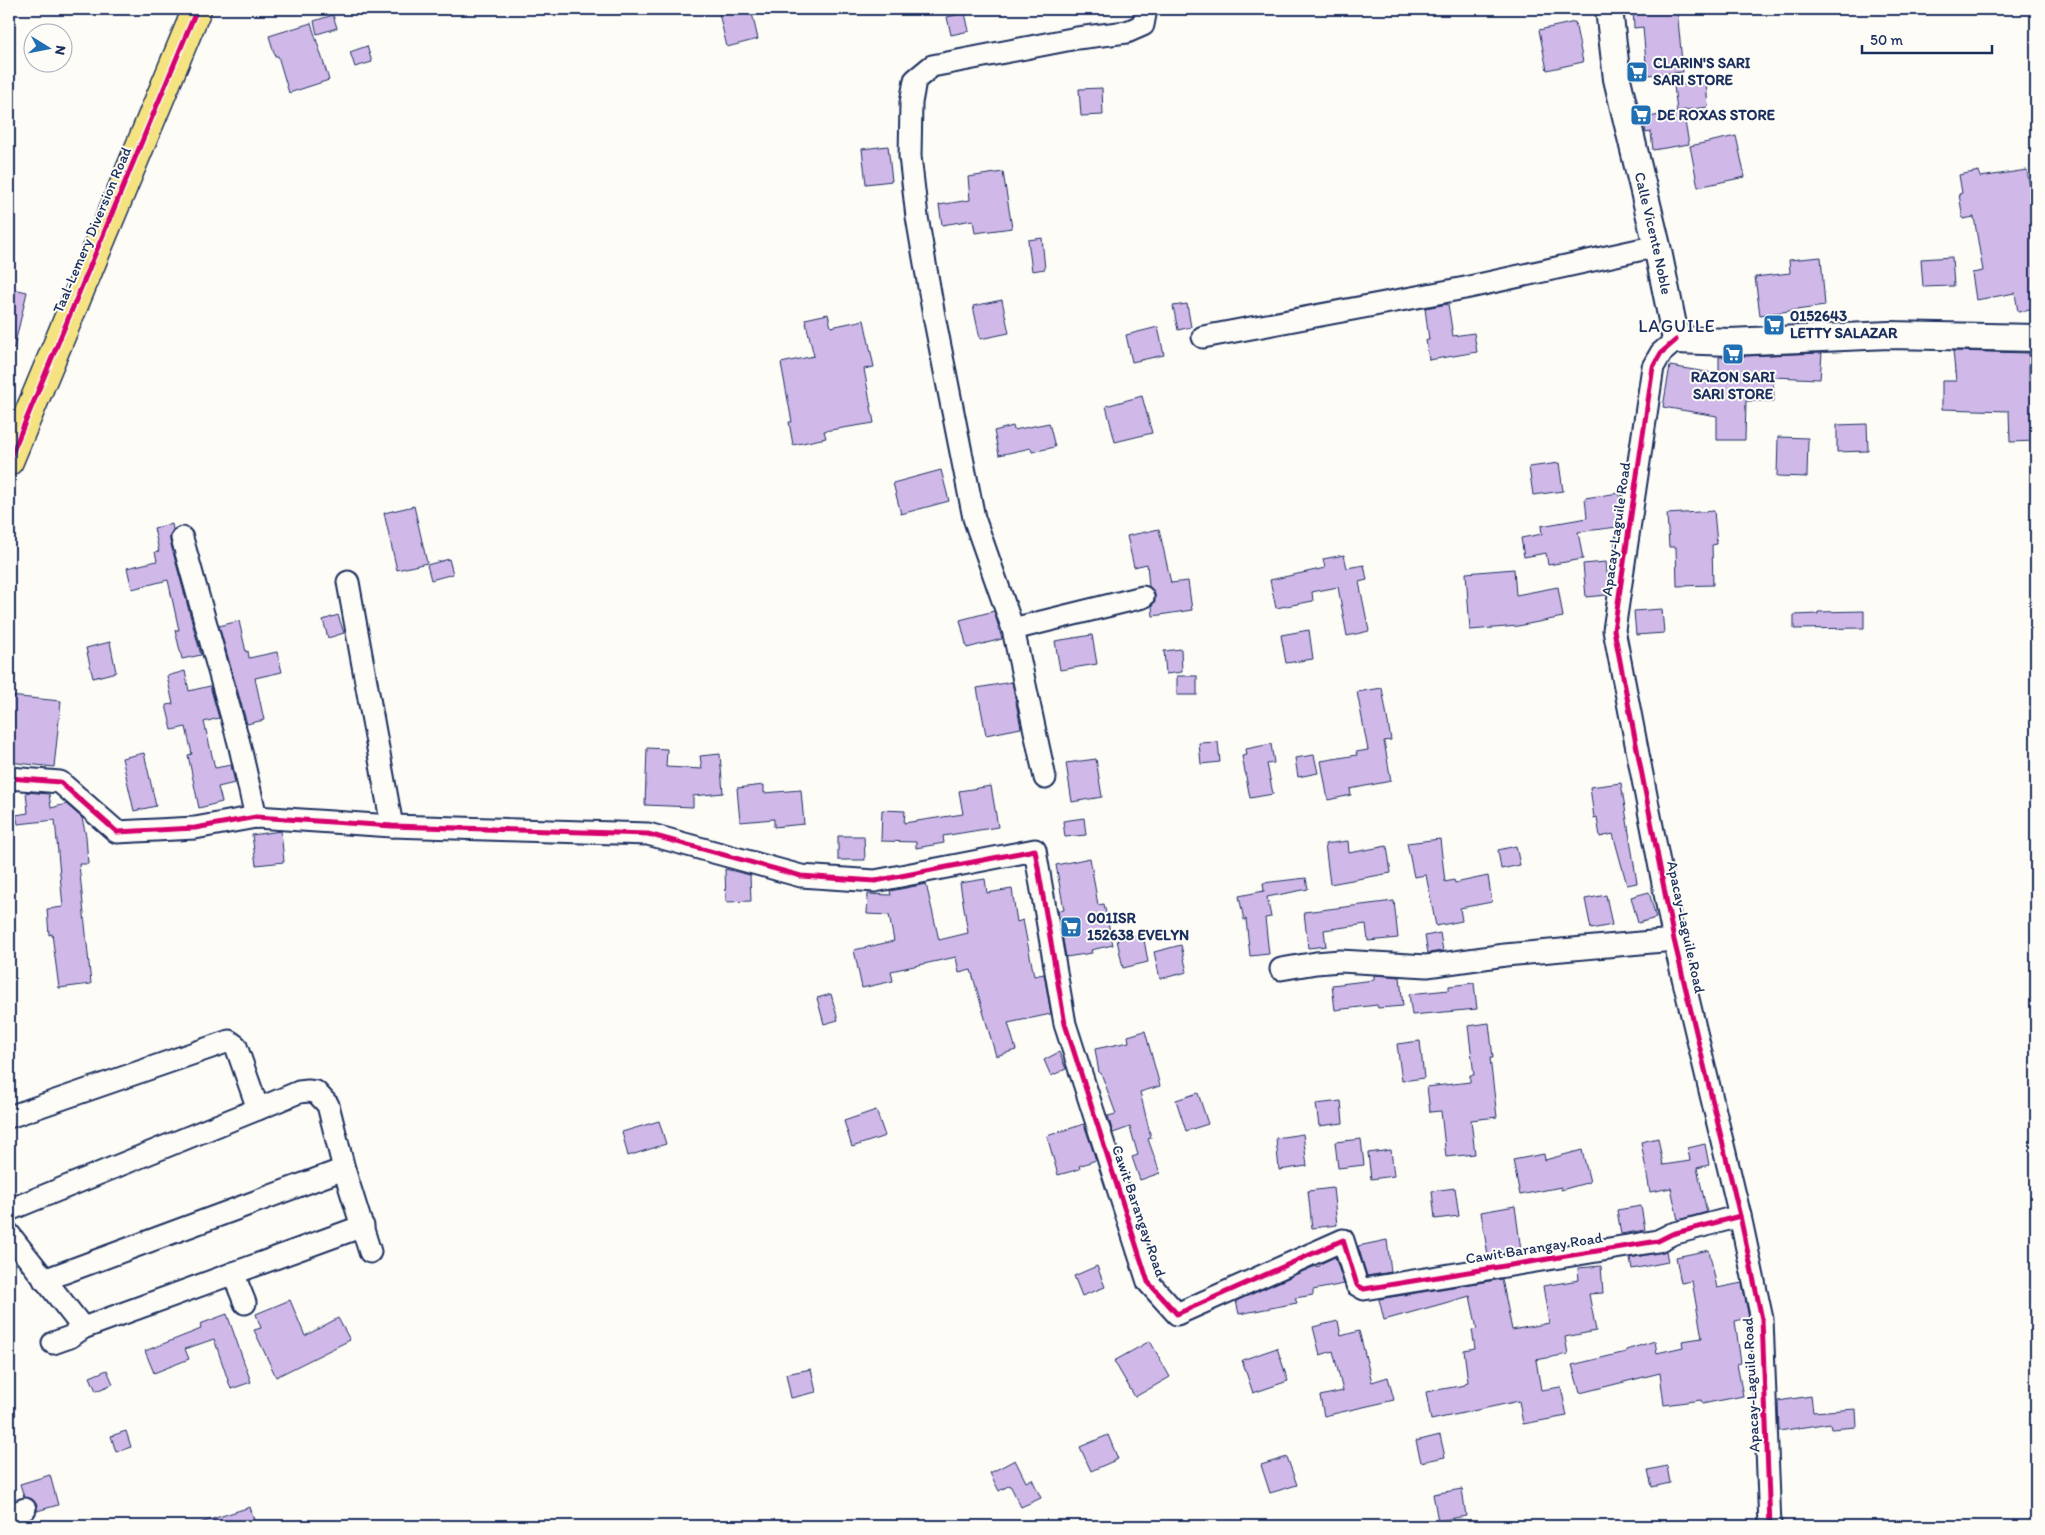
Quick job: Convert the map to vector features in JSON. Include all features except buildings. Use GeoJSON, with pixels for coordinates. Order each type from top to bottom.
{"type":"FeatureCollection","features":[{"type":"Feature","properties":{"kind":"main road","name":"Taal-Lemery Diversion Road"},"geometry":{"type":"LineString","coordinates":[[9,461],[197,9]]}},
{"type":"Feature","properties":{"kind":"street"},"geometry":{"type":"LineString","coordinates":[[1045,778],[1013,629],[974,518],[934,316],[917,217],[910,156],[911,103],[915,80],[932,66],[1077,38],[1127,32],[1143,25],[1146,9]]}},
{"type":"Feature","properties":{"kind":"street","name":"Calle Vicente Noble"},"geometry":{"type":"LineString","coordinates":[[1609,9],[1617,79],[1657,246],[1676,340]]}},
{"type":"Feature","properties":{"kind":"street"},"geometry":{"type":"LineString","coordinates":[[1203,337],[1465,288],[1657,246]]}},
{"type":"Feature","properties":{"kind":"street"},"geometry":{"type":"LineString","coordinates":[[1676,340],[1730,342],[1889,335],[2036,338]]}},
{"type":"Feature","properties":{"kind":"street","name":"Apacay-Laguile Road"},"geometry":{"type":"LineString","coordinates":[[1676,340],[1661,353],[1653,367],[1614,630],[1674,940],[1740,1216],[1762,1319],[1770,1526]]}},
{"type":"Feature","properties":{"kind":"street"},"geometry":{"type":"LineString","coordinates":[[182,538],[239,743],[256,817]]}},
{"type":"Feature","properties":{"kind":"street"},"geometry":{"type":"LineString","coordinates":[[9,778],[60,782],[117,832],[195,828],[256,817],[392,826],[348,582]]}},
{"type":"Feature","properties":{"kind":"street"},"geometry":{"type":"LineString","coordinates":[[1013,629],[1143,597]]}},
{"type":"Feature","properties":{"kind":"street","name":"Cawit Barangay Road"},"geometry":{"type":"LineString","coordinates":[[392,826],[648,834],[801,876],[876,881],[1035,850],[1065,1024],[1148,1282],[1177,1314],[1344,1240],[1357,1285],[1364,1289],[1658,1241],[1672,1234],[1740,1216]]}},
{"type":"Feature","properties":{"kind":"street"},"geometry":{"type":"LineString","coordinates":[[1281,969],[1340,961],[1427,966],[1505,955],[1674,940]]}},
{"type":"Feature","properties":{"kind":"street"},"geometry":{"type":"LineString","coordinates":[[9,1117],[229,1041],[236,1046],[258,1109]]}},
{"type":"Feature","properties":{"kind":"street"},"geometry":{"type":"LineString","coordinates":[[9,1210],[299,1092],[308,1091],[316,1092],[328,1105],[344,1169],[370,1252]]}},
{"type":"Feature","properties":{"kind":"street"},"geometry":{"type":"LineString","coordinates":[[44,1280],[344,1169]]}},
{"type":"Feature","properties":{"kind":"street"},"geometry":{"type":"LineString","coordinates":[[53,1343],[70,1337],[83,1328],[363,1226]]}},
{"type":"Feature","properties":{"kind":"street"},"geometry":{"type":"LineString","coordinates":[[9,1234],[83,1328]]}},
{"type":"Feature","properties":{"kind":"street"},"geometry":{"type":"LineString","coordinates":[[233,1274],[245,1303]]}},
{"type":"Feature","properties":{"kind":"cycle path"},"geometry":{"type":"LineString","coordinates":[[9,461],[197,9]]}},
{"type":"Feature","properties":{"kind":"cycle path"},"geometry":{"type":"LineString","coordinates":[[1676,340],[1661,353],[1653,367],[1614,630],[1674,940],[1740,1216],[1762,1319],[1770,1526]]}},
{"type":"Feature","properties":{"kind":"cycle path"},"geometry":{"type":"LineString","coordinates":[[9,778],[60,782],[117,832],[195,828],[256,817],[392,826],[648,834],[801,876],[875,881],[1035,850],[1065,1024],[1148,1282],[1177,1314],[1343,1240],[1357,1285],[1364,1289],[1658,1241],[1672,1234],[1740,1216]]}},
{"type":"Feature","properties":{"kind":"place","name":"CLARIN'S SARI SARI STORE"},"geometry":{"type":"Point","coordinates":[1637,72]}},
{"type":"Feature","properties":{"kind":"place","name":"DE ROXAS STORE"},"geometry":{"type":"Point","coordinates":[1641,115]}},
{"type":"Feature","properties":{"kind":"place","name":"0152643 LETTY SALAZAR"},"geometry":{"type":"Point","coordinates":[1774,325]}},
{"type":"Feature","properties":{"kind":"place","name":"RAZON SARI SARI STORE"},"geometry":{"type":"Point","coordinates":[1733,354]}},
{"type":"Feature","properties":{"kind":"place","name":"001ISR 152638 EVELYN"},"geometry":{"type":"Point","coordinates":[1071,927]}},
{"type":"Feature","properties":{"kind":"district","name":"LAGUILE"},"geometry":{"type":"Point","coordinates":[1677,326]}}]}
